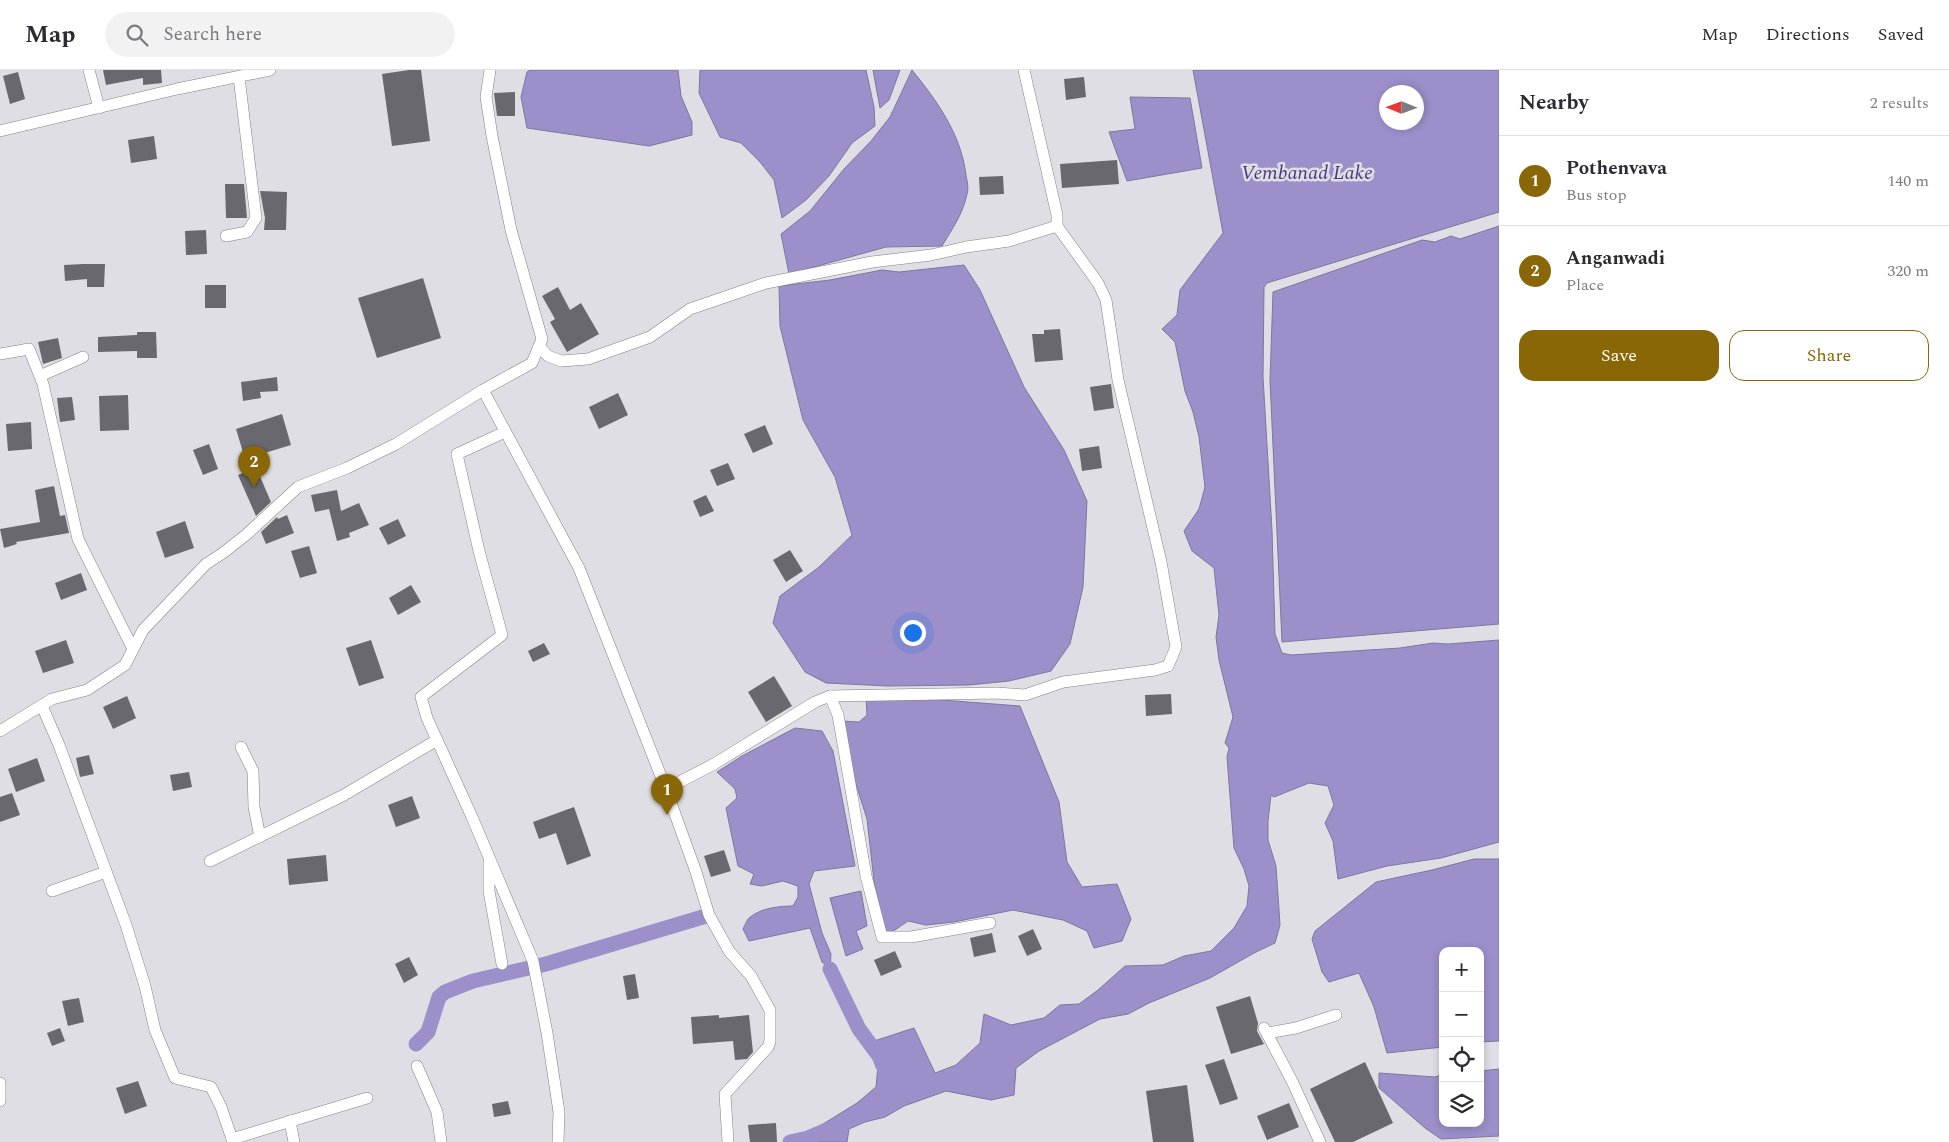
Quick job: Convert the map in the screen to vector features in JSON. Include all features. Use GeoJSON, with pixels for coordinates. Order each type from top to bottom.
{"type":"FeatureCollection","features":[{"type":"Feature","properties":{"kind":"street"},"geometry":{"type":"LineString","coordinates":[[89,70],[99,108]]}},
{"type":"Feature","properties":{"kind":"street"},"geometry":{"type":"LineString","coordinates":[[0,131],[178,89],[270,70]]}},
{"type":"Feature","properties":{"kind":"street"},"geometry":{"type":"LineString","coordinates":[[0,731],[52,699],[87,690],[125,665],[143,630],[206,564],[247,534],[298,487],[347,468],[396,444],[532,363],[542,339],[511,230],[492,136],[486,97],[490,70]]}},
{"type":"Feature","properties":{"kind":"street"},"geometry":{"type":"LineString","coordinates":[[666,789],[714,764],[815,702],[830,696],[1025,694],[1063,682],[1156,670],[1168,666],[1176,647],[1161,562],[1118,380],[1106,300],[1098,283],[1057,226],[1058,215],[1024,70]]}},
{"type":"Feature","properties":{"kind":"street"},"geometry":{"type":"LineString","coordinates":[[226,236],[247,232],[256,218],[239,77]]}},
{"type":"Feature","properties":{"kind":"street"},"geometry":{"type":"LineString","coordinates":[[539,346],[548,356],[561,361],[588,359],[650,337],[690,310],[766,283],[872,262],[931,255],[966,247],[1008,241],[1057,226]]}},
{"type":"Feature","properties":{"kind":"street"},"geometry":{"type":"LineString","coordinates":[[0,354],[29,349],[40,376],[78,539],[133,649]]}},
{"type":"Feature","properties":{"kind":"street"},"geometry":{"type":"LineString","coordinates":[[40,376],[84,357]]}},
{"type":"Feature","properties":{"kind":"street"},"geometry":{"type":"LineString","coordinates":[[484,390],[579,568],[666,789],[696,872],[708,915],[729,951],[751,976],[770,1010],[770,1040],[768,1048],[725,1094],[728,1142]]}},
{"type":"Feature","properties":{"kind":"street"},"geometry":{"type":"LineString","coordinates":[[505,432],[457,454],[502,635],[422,696],[427,718],[490,858],[533,961],[547,1033],[559,1112],[558,1142]]}},
{"type":"Feature","properties":{"kind":"street"},"geometry":{"type":"LineString","coordinates":[[830,696],[838,715],[866,876],[882,937],[912,937],[990,923]]}},
{"type":"Feature","properties":{"kind":"street"},"geometry":{"type":"LineString","coordinates":[[42,706],[62,753],[106,872],[145,986],[155,1030],[174,1078],[211,1087],[221,1107],[233,1140],[367,1098]]}},
{"type":"Feature","properties":{"kind":"street"},"geometry":{"type":"LineString","coordinates":[[210,861],[344,795],[437,740]]}},
{"type":"Feature","properties":{"kind":"street"},"geometry":{"type":"LineString","coordinates":[[241,747],[253,771],[254,806],[260,837]]}},
{"type":"Feature","properties":{"kind":"street"},"geometry":{"type":"LineString","coordinates":[[490,858],[489,891],[502,964]]}},
{"type":"Feature","properties":{"kind":"street"},"geometry":{"type":"LineString","coordinates":[[52,891],[106,872]]}},
{"type":"Feature","properties":{"kind":"street"},"geometry":{"type":"LineString","coordinates":[[1320,1142],[1292,1081],[1265,1030],[1296,1028],[1336,1015]]}},
{"type":"Feature","properties":{"kind":"street"},"geometry":{"type":"LineString","coordinates":[[417,1066],[437,1112],[441,1142]]}},
{"type":"Feature","properties":{"kind":"street"},"geometry":{"type":"LineString","coordinates":[[0,1084],[0,1101]]}},
{"type":"Feature","properties":{"kind":"street"},"geometry":{"type":"LineString","coordinates":[[290,1121],[294,1142]]}},
{"type":"Feature","properties":{"kind":"water"},"geometry":{"type":"Polygon","coordinates":[[[530,70],[678,70],[681,96],[692,122],[692,135],[649,146],[527,128],[521,97],[527,72],[530,70]]]}},
{"type":"Feature","properties":{"kind":"water"},"geometry":{"type":"Polygon","coordinates":[[[700,70],[866,70],[874,107],[875,126],[852,143],[829,176],[806,200],[782,218],[774,180],[760,162],[741,143],[720,137],[699,93],[700,70]]]}},
{"type":"Feature","properties":{"kind":"water"},"geometry":{"type":"Polygon","coordinates":[[[873,70],[900,70],[889,100],[880,108],[873,70]]]}},
{"type":"Feature","properties":{"kind":"water"},"geometry":{"type":"Polygon","coordinates":[[[912,70],[939,106],[953,132],[963,160],[968,192],[963,208],[950,234],[942,246],[886,247],[789,274],[781,234],[810,211],[844,169],[871,141],[890,117],[912,70]]]}},
{"type":"Feature","properties":{"kind":"water","name":"Vembanad Lake"},"geometry":{"type":"Polygon","coordinates":[[[1193,70],[1499,70],[1499,212],[1267,283],[1264,287],[1263,377],[1272,530],[1275,634],[1282,653],[1291,655],[1400,648],[1433,643],[1448,644],[1499,640],[1499,842],[1441,858],[1387,866],[1338,879],[1333,841],[1325,823],[1334,805],[1328,786],[1309,783],[1274,797],[1271,795],[1268,840],[1276,866],[1280,925],[1275,943],[1210,978],[1149,1003],[1128,1014],[1100,1019],[1039,1051],[1016,1068],[1014,1095],[991,1100],[946,1091],[904,1106],[885,1117],[865,1122],[849,1129],[847,1142],[815,1142],[815,1129],[857,1103],[876,1087],[878,1065],[871,1042],[914,1028],[935,1073],[956,1065],[980,1043],[984,1014],[1011,1025],[1044,1018],[1060,1005],[1079,1004],[1125,966],[1163,965],[1184,956],[1211,951],[1234,928],[1247,906],[1249,886],[1244,869],[1234,848],[1227,757],[1229,748],[1225,743],[1233,717],[1219,660],[1216,637],[1219,615],[1214,568],[1192,551],[1184,531],[1199,509],[1205,487],[1199,437],[1193,412],[1185,391],[1175,342],[1162,329],[1177,315],[1180,290],[1223,233],[1193,70]]]}},
{"type":"Feature","properties":{"kind":"water"},"geometry":{"type":"Polygon","coordinates":[[[1130,97],[1190,98],[1202,168],[1127,181],[1109,132],[1135,129],[1130,97]]]}},
{"type":"Feature","properties":{"kind":"water"},"geometry":{"type":"Polygon","coordinates":[[[1499,226],[1499,624],[1282,642],[1270,380],[1273,292],[1422,240],[1435,242],[1451,236],[1460,239],[1499,226]]]}},
{"type":"Feature","properties":{"kind":"water"},"geometry":{"type":"Polygon","coordinates":[[[964,265],[980,290],[1024,387],[1064,450],[1087,501],[1083,587],[1070,644],[1051,671],[1009,681],[969,685],[888,686],[826,683],[805,672],[773,623],[780,596],[819,567],[852,535],[835,477],[803,420],[780,326],[779,286],[830,280],[882,270],[899,272],[964,265]]]}},
{"type":"Feature","properties":{"kind":"water"},"geometry":{"type":"Polygon","coordinates":[[[866,698],[916,698],[1020,706],[1059,802],[1067,862],[1082,887],[1117,884],[1131,919],[1122,941],[1094,948],[1087,931],[1063,920],[1013,910],[954,922],[926,925],[908,921],[889,934],[885,930],[875,890],[867,819],[854,778],[842,721],[859,722],[867,715],[866,698]]]}},
{"type":"Feature","properties":{"kind":"water"},"geometry":{"type":"Polygon","coordinates":[[[795,728],[822,731],[833,751],[855,866],[814,871],[809,884],[822,933],[831,954],[830,969],[822,962],[810,928],[749,941],[743,929],[749,918],[764,910],[793,906],[798,897],[798,886],[783,881],[762,886],[750,884],[754,874],[738,866],[726,808],[737,798],[735,789],[717,772],[742,756],[795,728]]]}},
{"type":"Feature","properties":{"kind":"water"},"geometry":{"type":"Polygon","coordinates":[[[1474,859],[1499,859],[1499,1041],[1484,1042],[1484,947],[1439,947],[1439,1047],[1387,1053],[1374,1007],[1359,973],[1329,982],[1322,972],[1312,939],[1315,931],[1376,882],[1474,859]]]}},
{"type":"Feature","properties":{"kind":"water"},"geometry":{"type":"Polygon","coordinates":[[[861,891],[867,926],[856,931],[863,949],[846,956],[830,898],[861,891]]]}},
{"type":"Feature","properties":{"kind":"water"},"geometry":{"type":"Polygon","coordinates":[[[1499,1069],[1499,1136],[1441,1139],[1425,1128],[1379,1088],[1379,1073],[1435,1077],[1439,1076],[1439,1127],[1484,1127],[1484,1071],[1499,1069]]]}},
{"type":"Feature","properties":{"kind":"building"},"geometry":{"type":"Polygon","coordinates":[[[103,70],[161,70],[162,83],[143,85],[143,78],[106,85],[103,70]]]}},
{"type":"Feature","properties":{"kind":"building"},"geometry":{"type":"Polygon","coordinates":[[[421,70],[430,141],[392,146],[382,74],[421,70]]]}},
{"type":"Feature","properties":{"kind":"building"},"geometry":{"type":"Polygon","coordinates":[[[18,72],[25,99],[10,104],[3,76],[18,72]]]}},
{"type":"Feature","properties":{"kind":"building"},"geometry":{"type":"Polygon","coordinates":[[[1084,77],[1086,97],[1066,100],[1064,79],[1084,77]]]}},
{"type":"Feature","properties":{"kind":"building"},"geometry":{"type":"Polygon","coordinates":[[[515,92],[515,116],[497,116],[494,93],[515,92]]]}},
{"type":"Feature","properties":{"kind":"building"},"geometry":{"type":"Polygon","coordinates":[[[154,136],[157,159],[131,163],[128,140],[154,136]]]}},
{"type":"Feature","properties":{"kind":"building"},"geometry":{"type":"Polygon","coordinates":[[[1117,160],[1119,184],[1062,188],[1060,164],[1117,160]]]}},
{"type":"Feature","properties":{"kind":"building"},"geometry":{"type":"Polygon","coordinates":[[[1003,176],[1004,194],[980,195],[979,177],[1003,176]]]}},
{"type":"Feature","properties":{"kind":"building"},"geometry":{"type":"Polygon","coordinates":[[[225,184],[244,184],[247,218],[226,218],[225,184]]]}},
{"type":"Feature","properties":{"kind":"building"},"geometry":{"type":"Polygon","coordinates":[[[260,191],[287,192],[286,230],[264,230],[265,218],[260,191]]]}},
{"type":"Feature","properties":{"kind":"building"},"geometry":{"type":"Polygon","coordinates":[[[206,230],[207,254],[186,255],[185,231],[206,230]]]}},
{"type":"Feature","properties":{"kind":"building"},"geometry":{"type":"Polygon","coordinates":[[[105,264],[104,287],[87,287],[87,279],[65,281],[64,265],[105,264]]]}},
{"type":"Feature","properties":{"kind":"building"},"geometry":{"type":"Polygon","coordinates":[[[423,278],[441,338],[377,358],[358,298],[423,278]]]}},
{"type":"Feature","properties":{"kind":"building"},"geometry":{"type":"Polygon","coordinates":[[[205,285],[226,285],[226,308],[205,308],[205,285]]]}},
{"type":"Feature","properties":{"kind":"building"},"geometry":{"type":"Polygon","coordinates":[[[558,287],[570,310],[581,303],[599,334],[567,352],[550,322],[555,319],[542,296],[558,287]]]}},
{"type":"Feature","properties":{"kind":"building"},"geometry":{"type":"Polygon","coordinates":[[[1060,329],[1063,360],[1035,362],[1032,334],[1044,334],[1044,330],[1060,329]]]}},
{"type":"Feature","properties":{"kind":"building"},"geometry":{"type":"Polygon","coordinates":[[[137,332],[156,332],[157,358],[137,358],[137,351],[98,352],[98,337],[137,335],[137,332]]]}},
{"type":"Feature","properties":{"kind":"building"},"geometry":{"type":"Polygon","coordinates":[[[58,338],[62,358],[43,364],[38,342],[58,338]]]}},
{"type":"Feature","properties":{"kind":"building"},"geometry":{"type":"Polygon","coordinates":[[[277,377],[278,391],[260,392],[261,398],[243,401],[241,382],[277,377]]]}},
{"type":"Feature","properties":{"kind":"building"},"geometry":{"type":"Polygon","coordinates":[[[1111,384],[1114,408],[1094,411],[1090,387],[1111,384]]]}},
{"type":"Feature","properties":{"kind":"building"},"geometry":{"type":"Polygon","coordinates":[[[618,393],[628,415],[599,429],[589,407],[618,393]]]}},
{"type":"Feature","properties":{"kind":"building"},"geometry":{"type":"Polygon","coordinates":[[[128,395],[129,430],[100,431],[99,396],[128,395]]]}},
{"type":"Feature","properties":{"kind":"building"},"geometry":{"type":"Polygon","coordinates":[[[72,397],[75,420],[60,422],[57,398],[72,397]]]}},
{"type":"Feature","properties":{"kind":"building"},"geometry":{"type":"Polygon","coordinates":[[[282,414],[291,445],[245,459],[236,429],[282,414]]]}},
{"type":"Feature","properties":{"kind":"building"},"geometry":{"type":"Polygon","coordinates":[[[31,422],[32,449],[8,451],[6,424],[31,422]]]}},
{"type":"Feature","properties":{"kind":"building"},"geometry":{"type":"Polygon","coordinates":[[[765,425],[773,444],[753,453],[744,434],[765,425]]]}},
{"type":"Feature","properties":{"kind":"building"},"geometry":{"type":"Polygon","coordinates":[[[209,444],[218,469],[203,475],[193,450],[209,444]]]}},
{"type":"Feature","properties":{"kind":"building"},"geometry":{"type":"Polygon","coordinates":[[[1099,446],[1102,468],[1082,471],[1079,449],[1099,446]]]}},
{"type":"Feature","properties":{"kind":"building"},"geometry":{"type":"Polygon","coordinates":[[[728,463],[735,479],[717,486],[710,470],[728,463]]]}},
{"type":"Feature","properties":{"kind":"building"},"geometry":{"type":"Polygon","coordinates":[[[256,467],[271,502],[256,516],[238,475],[256,467]]]}},
{"type":"Feature","properties":{"kind":"building"},"geometry":{"type":"Polygon","coordinates":[[[54,486],[60,516],[65,515],[69,533],[16,542],[17,544],[4,548],[0,529],[40,522],[35,490],[54,486]]]}},
{"type":"Feature","properties":{"kind":"building"},"geometry":{"type":"Polygon","coordinates":[[[337,490],[341,511],[359,503],[369,525],[349,533],[350,537],[337,541],[329,509],[315,512],[311,495],[337,490]]]}},
{"type":"Feature","properties":{"kind":"building"},"geometry":{"type":"Polygon","coordinates":[[[706,495],[714,511],[700,517],[693,501],[706,495]]]}},
{"type":"Feature","properties":{"kind":"building"},"geometry":{"type":"Polygon","coordinates":[[[287,515],[294,533],[266,544],[261,532],[277,517],[278,519],[287,515]]]}},
{"type":"Feature","properties":{"kind":"building"},"geometry":{"type":"Polygon","coordinates":[[[398,519],[406,536],[388,545],[379,528],[398,519]]]}},
{"type":"Feature","properties":{"kind":"building"},"geometry":{"type":"Polygon","coordinates":[[[185,521],[194,548],[165,558],[156,532],[185,521]]]}},
{"type":"Feature","properties":{"kind":"building"},"geometry":{"type":"Polygon","coordinates":[[[309,546],[317,573],[300,578],[291,551],[309,546]]]}},
{"type":"Feature","properties":{"kind":"building"},"geometry":{"type":"Polygon","coordinates":[[[790,550],[803,571],[786,582],[773,560],[790,550]]]}},
{"type":"Feature","properties":{"kind":"building"},"geometry":{"type":"Polygon","coordinates":[[[81,573],[87,590],[61,600],[55,583],[81,573]]]}},
{"type":"Feature","properties":{"kind":"building"},"geometry":{"type":"Polygon","coordinates":[[[411,585],[421,602],[398,615],[389,598],[411,585]]]}},
{"type":"Feature","properties":{"kind":"building"},"geometry":{"type":"Polygon","coordinates":[[[66,640],[74,663],[43,673],[35,651],[66,640]]]}},
{"type":"Feature","properties":{"kind":"building"},"geometry":{"type":"Polygon","coordinates":[[[371,640],[384,678],[359,686],[346,648],[371,640]]]}},
{"type":"Feature","properties":{"kind":"building"},"geometry":{"type":"Polygon","coordinates":[[[544,643],[550,654],[533,662],[528,651],[544,643]]]}},
{"type":"Feature","properties":{"kind":"building"},"geometry":{"type":"Polygon","coordinates":[[[774,676],[792,706],[766,722],[748,692],[774,676]]]}},
{"type":"Feature","properties":{"kind":"building"},"geometry":{"type":"Polygon","coordinates":[[[1171,694],[1172,714],[1146,716],[1145,695],[1171,694]]]}},
{"type":"Feature","properties":{"kind":"building"},"geometry":{"type":"Polygon","coordinates":[[[127,696],[136,718],[113,729],[103,707],[127,696]]]}},
{"type":"Feature","properties":{"kind":"building"},"geometry":{"type":"Polygon","coordinates":[[[89,755],[94,774],[80,777],[76,758],[89,755]]]}},
{"type":"Feature","properties":{"kind":"building"},"geometry":{"type":"Polygon","coordinates":[[[37,758],[45,781],[16,792],[8,769],[37,758]]]}},
{"type":"Feature","properties":{"kind":"building"},"geometry":{"type":"Polygon","coordinates":[[[189,772],[192,787],[173,791],[170,775],[189,772]]]}},
{"type":"Feature","properties":{"kind":"building"},"geometry":{"type":"Polygon","coordinates":[[[12,793],[20,815],[0,822],[0,797],[12,793]]]}},
{"type":"Feature","properties":{"kind":"building"},"geometry":{"type":"Polygon","coordinates":[[[412,796],[420,818],[396,827],[388,805],[412,796]]]}},
{"type":"Feature","properties":{"kind":"building"},"geometry":{"type":"Polygon","coordinates":[[[574,807],[591,856],[567,865],[556,833],[539,839],[533,822],[574,807]]]}},
{"type":"Feature","properties":{"kind":"building"},"geometry":{"type":"Polygon","coordinates":[[[724,850],[731,871],[711,877],[704,856],[724,850]]]}},
{"type":"Feature","properties":{"kind":"building"},"geometry":{"type":"Polygon","coordinates":[[[326,855],[328,881],[289,885],[287,859],[326,855]]]}},
{"type":"Feature","properties":{"kind":"building"},"geometry":{"type":"Polygon","coordinates":[[[1033,929],[1042,949],[1027,956],[1018,936],[1033,929]]]}},
{"type":"Feature","properties":{"kind":"building"},"geometry":{"type":"Polygon","coordinates":[[[992,933],[996,952],[974,957],[970,938],[992,933]]]}},
{"type":"Feature","properties":{"kind":"building"},"geometry":{"type":"Polygon","coordinates":[[[895,951],[902,967],[881,976],[874,960],[895,951]]]}},
{"type":"Feature","properties":{"kind":"building"},"geometry":{"type":"Polygon","coordinates":[[[409,957],[418,975],[404,983],[395,964],[409,957]]]}},
{"type":"Feature","properties":{"kind":"building"},"geometry":{"type":"Polygon","coordinates":[[[635,974],[639,998],[627,1000],[623,976],[635,974]]]}},
{"type":"Feature","properties":{"kind":"building"},"geometry":{"type":"Polygon","coordinates":[[[1250,996],[1258,1023],[1257,1031],[1264,1044],[1231,1054],[1216,1007],[1250,996]]]}},
{"type":"Feature","properties":{"kind":"building"},"geometry":{"type":"Polygon","coordinates":[[[79,998],[84,1022],[68,1026],[62,1001],[79,998]]]}},
{"type":"Feature","properties":{"kind":"building"},"geometry":{"type":"Polygon","coordinates":[[[719,1015],[719,1018],[749,1015],[753,1052],[747,1059],[735,1060],[733,1041],[693,1044],[691,1017],[719,1015]]]}},
{"type":"Feature","properties":{"kind":"building"},"geometry":{"type":"Polygon","coordinates":[[[60,1028],[65,1041],[52,1046],[47,1033],[60,1028]]]}},
{"type":"Feature","properties":{"kind":"building"},"geometry":{"type":"Polygon","coordinates":[[[1224,1059],[1238,1099],[1220,1105],[1205,1065],[1224,1059]]]}},
{"type":"Feature","properties":{"kind":"building"},"geometry":{"type":"Polygon","coordinates":[[[1365,1062],[1393,1123],[1353,1142],[1335,1142],[1310,1089],[1365,1062]]]}},
{"type":"Feature","properties":{"kind":"building"},"geometry":{"type":"Polygon","coordinates":[[[138,1081],[147,1106],[125,1114],[116,1088],[138,1081]]]}},
{"type":"Feature","properties":{"kind":"building"},"geometry":{"type":"Polygon","coordinates":[[[1187,1085],[1194,1142],[1153,1142],[1146,1091],[1187,1085]]]}},
{"type":"Feature","properties":{"kind":"building"},"geometry":{"type":"Polygon","coordinates":[[[508,1101],[511,1114],[494,1117],[492,1104],[508,1101]]]}},
{"type":"Feature","properties":{"kind":"building"},"geometry":{"type":"Polygon","coordinates":[[[1289,1103],[1299,1127],[1267,1140],[1257,1116],[1289,1103]]]}},
{"type":"Feature","properties":{"kind":"building"},"geometry":{"type":"Polygon","coordinates":[[[776,1123],[777,1142],[750,1142],[748,1125],[776,1123]]]}},
{"type":"Feature","properties":{"kind":"waterway"},"geometry":{"type":"LineString","coordinates":[[416,1044],[428,1032],[439,997],[445,992],[473,981],[546,964],[706,916]]}},
{"type":"Feature","properties":{"kind":"waterway"},"geometry":{"type":"LineString","coordinates":[[830,969],[859,1029],[879,1056],[883,1066]]}},
{"type":"Feature","properties":{"kind":"waterway"},"geometry":{"type":"LineString","coordinates":[[790,1142],[808,1138],[827,1130]]}},
{"type":"Feature","properties":{"kind":"place","name":"Anganwadi"},"geometry":{"type":"Point","coordinates":[254,487]}},
{"type":"Feature","properties":{"kind":"place","name":"Pothenvava"},"geometry":{"type":"Point","coordinates":[667,815]}}]}
